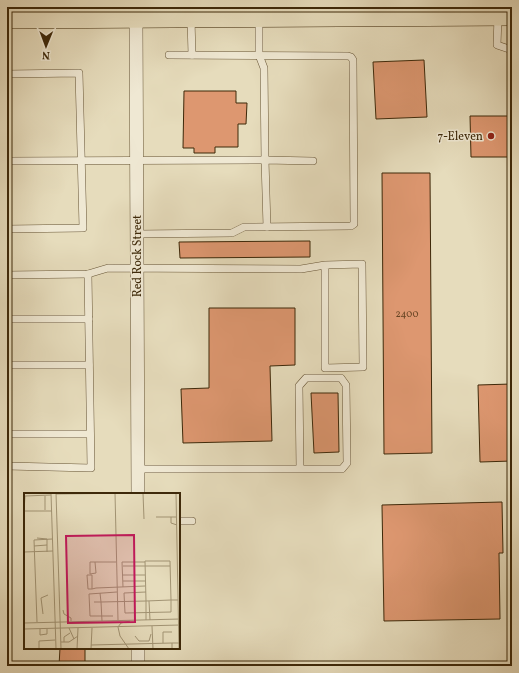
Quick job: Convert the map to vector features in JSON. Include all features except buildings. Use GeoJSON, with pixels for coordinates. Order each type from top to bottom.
{"type":"FeatureCollection","features":[{"type":"Feature","properties":{"kind":"main road"},"geometry":{"type":"LineString","coordinates":[[12,18],[48,7]]}},
{"type":"Feature","properties":{"kind":"main road"},"geometry":{"type":"LineString","coordinates":[[12,18],[505,15]]}},
{"type":"Feature","properties":{"kind":"street","name":"Red Rock Street"},"geometry":{"type":"LineString","coordinates":[[136,18],[138,493]]}},
{"type":"Feature","properties":{"kind":"street"},"geometry":{"type":"LineString","coordinates":[[138,649],[138,666]]}},
{"type":"Feature","properties":{"kind":"lane"},"geometry":{"type":"LineString","coordinates":[[505,15],[497,45],[512,50]]}},
{"type":"Feature","properties":{"kind":"lane"},"geometry":{"type":"LineString","coordinates":[[191,17],[192,55]]}},
{"type":"Feature","properties":{"kind":"lane"},"geometry":{"type":"LineString","coordinates":[[259,17],[260,55],[264,68],[267,227]]}},
{"type":"Feature","properties":{"kind":"lane"},"geometry":{"type":"LineString","coordinates":[[137,234],[232,233],[244,227],[351,226],[354,224],[353,60],[351,57],[169,55]]}},
{"type":"Feature","properties":{"kind":"lane"},"geometry":{"type":"LineString","coordinates":[[7,74],[79,73],[83,228],[7,229]]}},
{"type":"Feature","properties":{"kind":"lane"},"geometry":{"type":"LineString","coordinates":[[7,161],[313,161]]}},
{"type":"Feature","properties":{"kind":"lane"},"geometry":{"type":"LineString","coordinates":[[7,275],[88,274],[108,268],[301,269],[325,265],[362,264],[363,367],[325,368],[325,265]]}},
{"type":"Feature","properties":{"kind":"lane"},"geometry":{"type":"LineString","coordinates":[[7,466],[91,468],[88,274]]}},
{"type":"Feature","properties":{"kind":"lane"},"geometry":{"type":"LineString","coordinates":[[7,319],[89,319]]}},
{"type":"Feature","properties":{"kind":"lane"},"geometry":{"type":"LineString","coordinates":[[7,364],[89,365]]}},
{"type":"Feature","properties":{"kind":"lane"},"geometry":{"type":"LineString","coordinates":[[138,469],[342,469],[347,463],[346,384],[341,378],[306,378],[299,386],[300,468]]}},
{"type":"Feature","properties":{"kind":"lane"},"geometry":{"type":"LineString","coordinates":[[7,434],[90,434]]}},
{"type":"Feature","properties":{"kind":"lane"},"geometry":{"type":"LineString","coordinates":[[180,520],[192,521]]}},
{"type":"Feature","properties":{"kind":"place","name":"7-Eleven"},"geometry":{"type":"Point","coordinates":[491,136]}}]}
